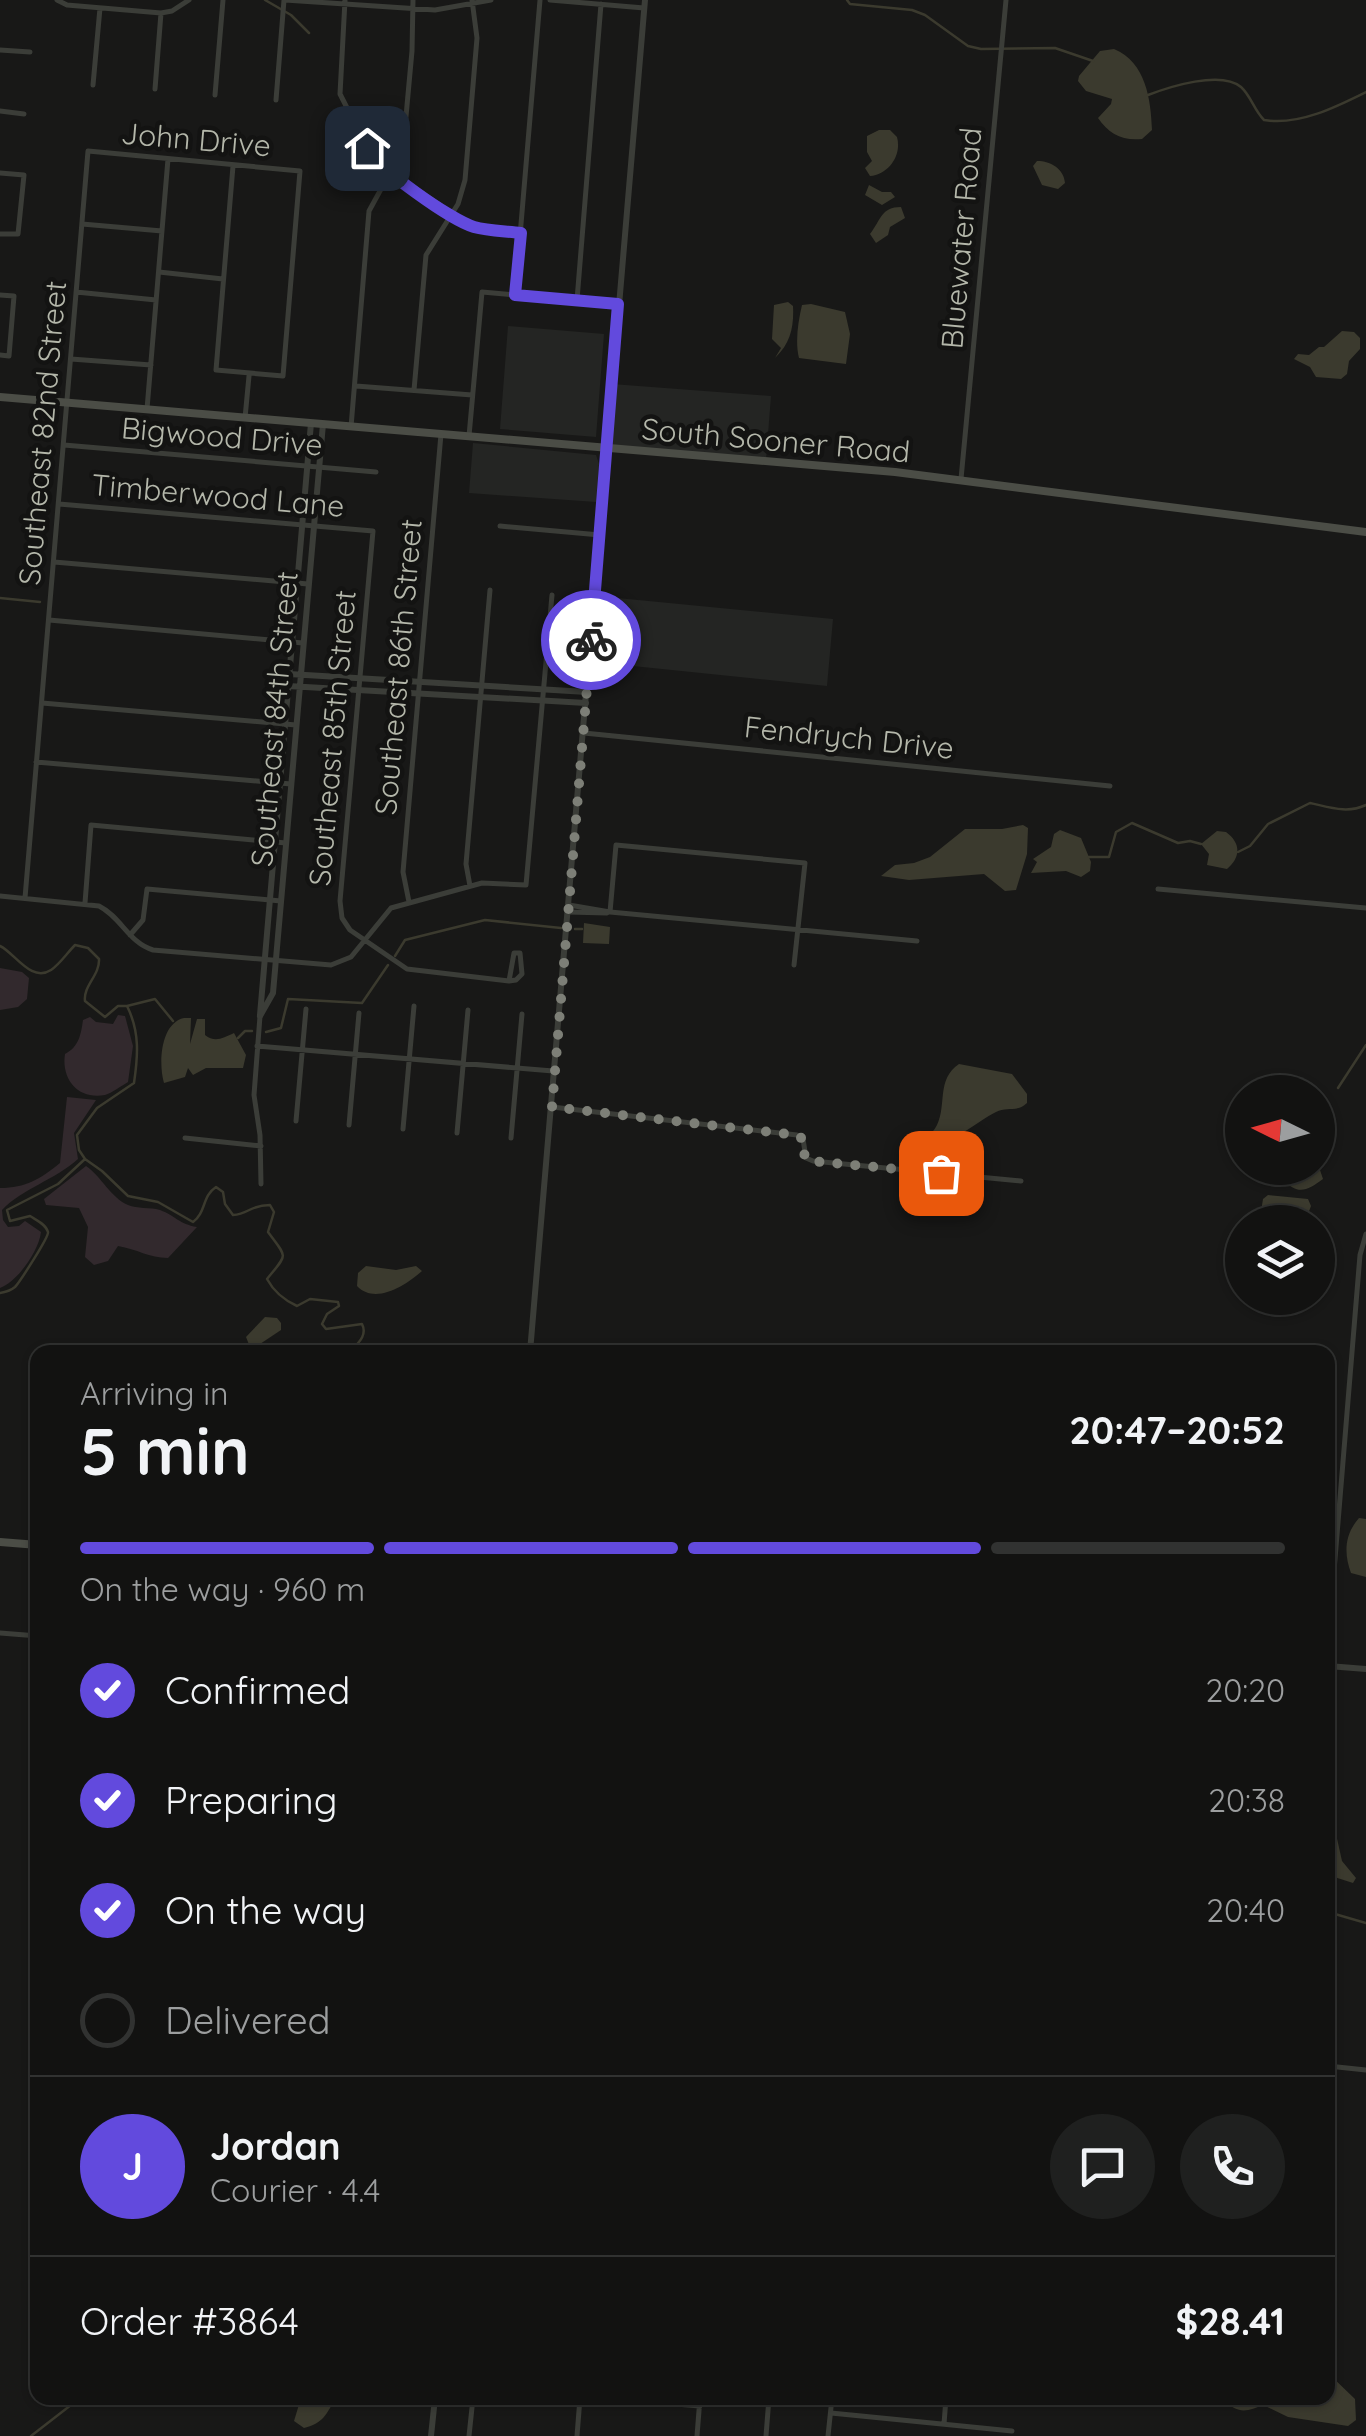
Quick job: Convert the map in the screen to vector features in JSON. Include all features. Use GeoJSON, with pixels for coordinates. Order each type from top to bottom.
{"type":"FeatureCollection","features":[{"type":"Feature","properties":{"kind":"main road","name":"South Sooner Road"},"geometry":{"type":"LineString","coordinates":[[0,397],[961,479],[1366,532]]}},
{"type":"Feature","properties":{"kind":"main road"},"geometry":{"type":"LineString","coordinates":[[0,1542],[30,1544]]}},
{"type":"Feature","properties":{"kind":"street"},"geometry":{"type":"LineString","coordinates":[[57,0],[67,5],[161,13],[189,0]]}},
{"type":"Feature","properties":{"kind":"street"},"geometry":{"type":"LineString","coordinates":[[215,95],[223,0]]}},
{"type":"Feature","properties":{"kind":"street"},"geometry":{"type":"LineString","coordinates":[[276,100],[284,0],[412,10],[491,0]]}},
{"type":"Feature","properties":{"kind":"street"},"geometry":{"type":"LineString","coordinates":[[351,426],[369,211],[404,143],[413,0]]}},
{"type":"Feature","properties":{"kind":"street"},"geometry":{"type":"LineString","coordinates":[[515,295],[540,0]]}},
{"type":"Feature","properties":{"kind":"street"},"geometry":{"type":"LineString","coordinates":[[531,1345],[644,4],[550,0]]}},
{"type":"Feature","properties":{"kind":"street","name":"Bluewater Road"},"geometry":{"type":"LineString","coordinates":[[961,479],[1006,0]]}},
{"type":"Feature","properties":{"kind":"street"},"geometry":{"type":"LineString","coordinates":[[345,2],[340,94],[373,160],[475,228],[521,233]]}},
{"type":"Feature","properties":{"kind":"street"},"geometry":{"type":"LineString","coordinates":[[414,390],[426,255],[458,204],[464,180],[477,38],[472,2]]}},
{"type":"Feature","properties":{"kind":"street"},"geometry":{"type":"LineString","coordinates":[[577,300],[601,4]]}},
{"type":"Feature","properties":{"kind":"street"},"geometry":{"type":"LineString","coordinates":[[94,85],[100,8]]}},
{"type":"Feature","properties":{"kind":"street"},"geometry":{"type":"LineString","coordinates":[[155,89],[161,13]]}},
{"type":"Feature","properties":{"kind":"street"},"geometry":{"type":"LineString","coordinates":[[0,50],[30,52]]}},
{"type":"Feature","properties":{"kind":"street"},"geometry":{"type":"LineString","coordinates":[[0,111],[24,114]]}},
{"type":"Feature","properties":{"kind":"street","name":"John Drive"},"geometry":{"type":"LineString","coordinates":[[88,151],[300,171],[282,376],[249,374]]}},
{"type":"Feature","properties":{"kind":"street","name":"Southeast 82nd Street"},"geometry":{"type":"LineString","coordinates":[[25,898],[88,151]]}},
{"type":"Feature","properties":{"kind":"street"},"geometry":{"type":"LineString","coordinates":[[147,409],[168,158]]}},
{"type":"Feature","properties":{"kind":"street"},"geometry":{"type":"LineString","coordinates":[[233,166],[216,370],[249,374],[245,418]]}},
{"type":"Feature","properties":{"kind":"street"},"geometry":{"type":"LineString","coordinates":[[0,173],[24,174],[18,234],[0,234]]}},
{"type":"Feature","properties":{"kind":"street"},"geometry":{"type":"LineString","coordinates":[[82,224],[162,231]]}},
{"type":"Feature","properties":{"kind":"street"},"geometry":{"type":"LineString","coordinates":[[159,272],[223,278]]}},
{"type":"Feature","properties":{"kind":"street"},"geometry":{"type":"LineString","coordinates":[[76,292],[156,300]]}},
{"type":"Feature","properties":{"kind":"street"},"geometry":{"type":"LineString","coordinates":[[469,436],[482,292],[618,304]]}},
{"type":"Feature","properties":{"kind":"street"},"geometry":{"type":"LineString","coordinates":[[0,294],[14,296],[8,356],[0,356]]}},
{"type":"Feature","properties":{"kind":"street"},"geometry":{"type":"LineString","coordinates":[[71,358],[151,365]]}},
{"type":"Feature","properties":{"kind":"street"},"geometry":{"type":"LineString","coordinates":[[354,386],[472,395]]}},
{"type":"Feature","properties":{"kind":"street","name":"Southeast 84th Street"},"geometry":{"type":"LineString","coordinates":[[261,1184],[261,1146],[254,1096],[257,1046],[311,423]]}},
{"type":"Feature","properties":{"kind":"street","name":"Southeast 84th Street"},"geometry":{"type":"LineString","coordinates":[[260,1016],[273,992],[323,424]]}},
{"type":"Feature","properties":{"kind":"street","name":"Southeast 86th Street"},"geometry":{"type":"LineString","coordinates":[[409,902],[403,872],[441,434]]}},
{"type":"Feature","properties":{"kind":"street","name":"Bigwood Drive"},"geometry":{"type":"LineString","coordinates":[[64,445],[376,472]]}},
{"type":"Feature","properties":{"kind":"street","name":"Timberwood Lane"},"geometry":{"type":"LineString","coordinates":[[59,504],[373,530]]}},
{"type":"Feature","properties":{"kind":"street"},"geometry":{"type":"LineString","coordinates":[[500,526],[600,535]]}},
{"type":"Feature","properties":{"kind":"street","name":"Southeast 85th Street"},"geometry":{"type":"LineString","coordinates":[[364,940],[347,926],[340,910],[373,530]]}},
{"type":"Feature","properties":{"kind":"street"},"geometry":{"type":"LineString","coordinates":[[54,562],[308,584]]}},
{"type":"Feature","properties":{"kind":"street"},"geometry":{"type":"LineString","coordinates":[[470,886],[466,864],[490,590]]}},
{"type":"Feature","properties":{"kind":"street"},"geometry":{"type":"LineString","coordinates":[[0,896],[85,903],[107,910],[142,946],[154,950],[340,964],[351,956],[387,910],[490,882],[526,885],[552,595]]}},
{"type":"Feature","properties":{"kind":"street"},"geometry":{"type":"LineString","coordinates":[[49,620],[303,643]]}},
{"type":"Feature","properties":{"kind":"street"},"geometry":{"type":"LineString","coordinates":[[289,674],[587,692]]}},
{"type":"Feature","properties":{"kind":"street"},"geometry":{"type":"LineString","coordinates":[[288,686],[586,703]]}},
{"type":"Feature","properties":{"kind":"street"},"geometry":{"type":"LineString","coordinates":[[42,703],[296,726]]}},
{"type":"Feature","properties":{"kind":"street","name":"Fendrych Drive"},"geometry":{"type":"LineString","coordinates":[[584,734],[1110,786]]}},
{"type":"Feature","properties":{"kind":"street"},"geometry":{"type":"LineString","coordinates":[[36,762],[291,784]]}},
{"type":"Feature","properties":{"kind":"street"},"geometry":{"type":"LineString","coordinates":[[85,903],[92,825],[286,842]]}},
{"type":"Feature","properties":{"kind":"street"},"geometry":{"type":"LineString","coordinates":[[610,912],[616,845],[805,863],[794,964]]}},
{"type":"Feature","properties":{"kind":"street"},"geometry":{"type":"LineString","coordinates":[[130,935],[143,920],[147,889],[281,900]]}},
{"type":"Feature","properties":{"kind":"street"},"geometry":{"type":"LineString","coordinates":[[1158,889],[1366,908]]}},
{"type":"Feature","properties":{"kind":"street"},"geometry":{"type":"LineString","coordinates":[[568,909],[917,941]]}},
{"type":"Feature","properties":{"kind":"street"},"geometry":{"type":"LineString","coordinates":[[364,940],[413,972],[508,981],[521,977],[520,953],[511,958],[508,981]]}},
{"type":"Feature","properties":{"kind":"street"},"geometry":{"type":"LineString","coordinates":[[402,1130],[414,1006]]}},
{"type":"Feature","properties":{"kind":"street"},"geometry":{"type":"LineString","coordinates":[[296,1120],[306,1009]]}},
{"type":"Feature","properties":{"kind":"street"},"geometry":{"type":"LineString","coordinates":[[458,1134],[468,1010]]}},
{"type":"Feature","properties":{"kind":"street"},"geometry":{"type":"LineString","coordinates":[[349,1125],[359,1013]]}},
{"type":"Feature","properties":{"kind":"street"},"geometry":{"type":"LineString","coordinates":[[511,1138],[522,1014]]}},
{"type":"Feature","properties":{"kind":"street"},"geometry":{"type":"LineString","coordinates":[[257,1046],[554,1071]]}},
{"type":"Feature","properties":{"kind":"street"},"geometry":{"type":"LineString","coordinates":[[552,1107],[796,1135],[803,1139],[806,1158],[813,1162],[1020,1181]]}},
{"type":"Feature","properties":{"kind":"street"},"geometry":{"type":"LineString","coordinates":[[185,1138],[261,1146]]}},
{"type":"Feature","properties":{"kind":"street"},"geometry":{"type":"LineString","coordinates":[[1335,1559],[1360,1255],[1366,1234]]}},
{"type":"Feature","properties":{"kind":"street"},"geometry":{"type":"LineString","coordinates":[[0,1633],[30,1635]]}},
{"type":"Feature","properties":{"kind":"street"},"geometry":{"type":"LineString","coordinates":[[1335,1667],[1366,1670]]}},
{"type":"Feature","properties":{"kind":"street"},"geometry":{"type":"LineString","coordinates":[[1335,2067],[1366,2070]]}},
{"type":"Feature","properties":{"kind":"street"},"geometry":{"type":"LineString","coordinates":[[431,2436],[433,2405]]}},
{"type":"Feature","properties":{"kind":"street"},"geometry":{"type":"LineString","coordinates":[[469,2436],[472,2405]]}},
{"type":"Feature","properties":{"kind":"street"},"geometry":{"type":"LineString","coordinates":[[577,2436],[579,2405]]}},
{"type":"Feature","properties":{"kind":"street"},"geometry":{"type":"LineString","coordinates":[[692,2405],[700,2406],[697,2436]]}},
{"type":"Feature","properties":{"kind":"street"},"geometry":{"type":"LineString","coordinates":[[766,2436],[769,2405]]}},
{"type":"Feature","properties":{"kind":"street"},"geometry":{"type":"LineString","coordinates":[[828,2436],[831,2405]]}},
{"type":"Feature","properties":{"kind":"street"},"geometry":{"type":"LineString","coordinates":[[944,2424],[945,2405]]}},
{"type":"Feature","properties":{"kind":"street"},"geometry":{"type":"LineString","coordinates":[[830,2413],[944,2424],[983,2432],[1012,2431]]}},
{"type":"Feature","properties":{"kind":"shaded area"},"geometry":{"type":"Polygon","coordinates":[[[1114,49],[1133,63],[1145,83],[1152,130],[1142,139],[1122,137],[1107,128],[1098,118],[1112,99],[1086,91],[1078,81],[1100,51],[1114,49]]]}},
{"type":"Feature","properties":{"kind":"shaded area"},"geometry":{"type":"Polygon","coordinates":[[[890,130],[897,137],[898,150],[888,168],[870,176],[865,168],[872,161],[867,152],[867,136],[890,130]]]}},
{"type":"Feature","properties":{"kind":"shaded area"},"geometry":{"type":"Polygon","coordinates":[[[1037,161],[1056,167],[1065,183],[1058,189],[1042,185],[1033,166],[1037,161]]]}},
{"type":"Feature","properties":{"kind":"shaded area"},"geometry":{"type":"Polygon","coordinates":[[[869,185],[895,197],[882,205],[865,195],[869,185]]]}},
{"type":"Feature","properties":{"kind":"shaded area"},"geometry":{"type":"Polygon","coordinates":[[[901,207],[905,218],[876,243],[870,234],[882,215],[901,207]]]}},
{"type":"Feature","properties":{"kind":"shaded area"},"geometry":{"type":"Polygon","coordinates":[[[788,302],[793,306],[792,327],[785,346],[775,358],[781,348],[772,339],[774,305],[788,302]]]}},
{"type":"Feature","properties":{"kind":"shaded area"},"geometry":{"type":"Polygon","coordinates":[[[802,305],[845,312],[850,334],[846,364],[799,358],[802,305]]]}},
{"type":"Feature","properties":{"kind":"shaded area"},"geometry":{"type":"Polygon","coordinates":[[[508,326],[604,334],[596,437],[500,429],[508,326]]]}},
{"type":"Feature","properties":{"kind":"shaded area"},"geometry":{"type":"Polygon","coordinates":[[[1342,331],[1354,332],[1360,338],[1360,349],[1341,379],[1316,377],[1310,367],[1294,359],[1298,354],[1309,355],[1324,347],[1342,331]]]}},
{"type":"Feature","properties":{"kind":"shaded area"},"geometry":{"type":"Polygon","coordinates":[[[612,384],[771,396],[766,460],[607,448],[612,384]]]}},
{"type":"Feature","properties":{"kind":"shaded area"},"geometry":{"type":"Polygon","coordinates":[[[473,443],[596,455],[596,502],[469,493],[473,443]]]}},
{"type":"Feature","properties":{"kind":"shaded area"},"geometry":{"type":"Polygon","coordinates":[[[597,596],[833,619],[827,686],[594,662],[597,596]]]}},
{"type":"Feature","properties":{"kind":"shaded area"},"geometry":{"type":"Polygon","coordinates":[[[1023,825],[1028,828],[1027,854],[1016,890],[1005,891],[984,874],[909,880],[881,876],[895,865],[930,857],[965,829],[1023,825]]]}},
{"type":"Feature","properties":{"kind":"shaded area"},"geometry":{"type":"Polygon","coordinates":[[[1060,830],[1081,838],[1091,862],[1090,871],[1081,877],[1066,871],[1031,873],[1037,862],[1033,859],[1051,847],[1054,834],[1060,830]]]}},
{"type":"Feature","properties":{"kind":"shaded area"},"geometry":{"type":"Polygon","coordinates":[[[1217,831],[1226,832],[1237,845],[1235,860],[1227,869],[1207,865],[1209,854],[1201,844],[1217,831]]]}},
{"type":"Feature","properties":{"kind":"shaded area"},"geometry":{"type":"Polygon","coordinates":[[[584,923],[610,927],[609,944],[583,943],[584,923]]]}},
{"type":"Feature","properties":{"kind":"shaded area"},"geometry":{"type":"Polygon","coordinates":[[[0,968],[22,972],[29,978],[27,999],[18,1007],[0,1010],[0,968]]]}},
{"type":"Feature","properties":{"kind":"shaded area"},"geometry":{"type":"Polygon","coordinates":[[[118,1015],[125,1016],[133,1046],[128,1082],[105,1095],[79,1091],[66,1072],[65,1054],[76,1044],[83,1020],[90,1017],[96,1022],[113,1024],[118,1015]]]}},
{"type":"Feature","properties":{"kind":"shaded area"},"geometry":{"type":"Polygon","coordinates":[[[191,1018],[190,1044],[197,1019],[205,1019],[205,1035],[212,1039],[234,1033],[246,1055],[243,1068],[206,1068],[193,1075],[188,1068],[185,1077],[164,1083],[163,1044],[170,1027],[191,1018]]]}},
{"type":"Feature","properties":{"kind":"shaded area"},"geometry":{"type":"Polygon","coordinates":[[[959,1064],[1012,1074],[1027,1094],[1027,1103],[996,1112],[955,1138],[929,1147],[927,1139],[940,1117],[947,1077],[959,1064]]]}},
{"type":"Feature","properties":{"kind":"shaded area"},"geometry":{"type":"Polygon","coordinates":[[[67,1097],[96,1100],[74,1133],[78,1159],[2,1210],[8,1227],[25,1221],[41,1232],[26,1265],[0,1288],[0,1188],[32,1182],[60,1163],[67,1097]]]}},
{"type":"Feature","properties":{"kind":"shaded area"},"geometry":{"type":"Polygon","coordinates":[[[86,1166],[122,1202],[160,1210],[197,1227],[168,1258],[118,1246],[108,1261],[94,1265],[85,1257],[88,1227],[79,1208],[46,1205],[44,1199],[86,1166]]]}},
{"type":"Feature","properties":{"kind":"shaded area"},"geometry":{"type":"Polygon","coordinates":[[[1290,1185],[1313,1185],[1299,1190],[1290,1185]]]}},
{"type":"Feature","properties":{"kind":"shaded area"},"geometry":{"type":"Polygon","coordinates":[[[1268,1195],[1308,1199],[1311,1205],[1262,1205],[1268,1195]]]}},
{"type":"Feature","properties":{"kind":"shaded area"},"geometry":{"type":"Polygon","coordinates":[[[366,1266],[396,1270],[416,1266],[422,1271],[399,1287],[372,1294],[357,1286],[358,1273],[366,1266]]]}},
{"type":"Feature","properties":{"kind":"shaded area"},"geometry":{"type":"Polygon","coordinates":[[[265,1317],[277,1318],[281,1323],[281,1330],[258,1345],[249,1345],[246,1337],[265,1317]]]}},
{"type":"Feature","properties":{"kind":"shaded area"},"geometry":{"type":"Polygon","coordinates":[[[1359,1518],[1366,1519],[1366,1577],[1351,1573],[1347,1559],[1348,1538],[1359,1518]]]}},
{"type":"Feature","properties":{"kind":"shaded area"},"geometry":{"type":"Polygon","coordinates":[[[1335,1834],[1342,1861],[1356,1878],[1353,1883],[1335,1877],[1335,1834]]]}},
{"type":"Feature","properties":{"kind":"shaded area"},"geometry":{"type":"Polygon","coordinates":[[[1335,2380],[1355,2399],[1356,2420],[1348,2426],[1288,2417],[1263,2405],[1335,2405],[1335,2380]]]}},
{"type":"Feature","properties":{"kind":"shaded area"},"geometry":{"type":"Polygon","coordinates":[[[299,2405],[332,2405],[311,2426],[304,2428],[294,2421],[299,2405]]]}},
{"type":"Feature","properties":{"kind":"shaded area"},"geometry":{"type":"Polygon","coordinates":[[[1230,2405],[1263,2405],[1248,2410],[1230,2405]]]}},
{"type":"Feature","properties":{"kind":"waterway"},"geometry":{"type":"LineString","coordinates":[[265,0],[291,15],[309,33]]}},
{"type":"Feature","properties":{"kind":"waterway"},"geometry":{"type":"LineString","coordinates":[[847,0],[850,4],[912,10],[968,46],[1055,48],[1093,61]]}},
{"type":"Feature","properties":{"kind":"waterway"},"geometry":{"type":"LineString","coordinates":[[1148,95],[1195,82],[1232,82],[1241,87],[1264,120],[1277,121],[1316,114],[1366,92]]}},
{"type":"Feature","properties":{"kind":"waterway"},"geometry":{"type":"LineString","coordinates":[[0,598],[40,602]]}},
{"type":"Feature","properties":{"kind":"waterway"},"geometry":{"type":"LineString","coordinates":[[1238,852],[1250,846],[1268,824],[1310,803],[1345,809],[1366,805]]}},
{"type":"Feature","properties":{"kind":"waterway"},"geometry":{"type":"LineString","coordinates":[[1089,857],[1109,857],[1116,832],[1132,823],[1178,843],[1201,844]]}},
{"type":"Feature","properties":{"kind":"waterway"},"geometry":{"type":"LineString","coordinates":[[395,956],[405,940],[485,920],[561,928]]}},
{"type":"Feature","properties":{"kind":"waterway"},"geometry":{"type":"LineString","coordinates":[[575,929],[582,929]]}},
{"type":"Feature","properties":{"kind":"waterway"},"geometry":{"type":"LineString","coordinates":[[0,946],[37,973],[54,968],[75,945],[88,948],[99,959],[85,1001],[105,1017],[118,1006],[127,1006],[131,1016],[137,1044],[134,1083],[97,1108],[77,1135],[85,1159],[128,1196],[158,1202],[193,1222],[216,1187],[223,1192],[233,1215],[270,1205],[274,1212],[268,1232],[283,1256],[267,1279],[280,1295],[297,1306],[310,1299],[338,1302],[339,1306],[327,1314],[322,1324],[326,1329],[362,1324],[363,1336],[356,1345]]}},
{"type":"Feature","properties":{"kind":"waterway"},"geometry":{"type":"LineString","coordinates":[[266,1032],[281,1028],[288,999],[362,1003],[388,965]]}},
{"type":"Feature","properties":{"kind":"waterway"},"geometry":{"type":"LineString","coordinates":[[127,1006],[155,999],[173,1021]]}},
{"type":"Feature","properties":{"kind":"waterway"},"geometry":{"type":"LineString","coordinates":[[238,1038],[245,1031],[252,1031]]}},
{"type":"Feature","properties":{"kind":"waterway"},"geometry":{"type":"LineString","coordinates":[[1338,1088],[1366,1045]]}},
{"type":"Feature","properties":{"kind":"waterway"},"geometry":{"type":"LineString","coordinates":[[0,1293],[18,1284],[48,1232],[30,1216],[10,1221],[7,1210],[58,1184],[85,1159]]}},
{"type":"Feature","properties":{"kind":"waterway"},"geometry":{"type":"LineString","coordinates":[[1335,1914],[1366,1923]]}},
{"type":"Feature","properties":{"kind":"waterway"},"geometry":{"type":"LineString","coordinates":[[31,2436],[71,2405]]}},
{"type":"Feature","properties":{"kind":"way so far"},"geometry":{"type":"LineString","coordinates":[[591,640],[552,1107],[796,1135],[803,1139],[804,1154],[810,1161],[941,1173]]}},
{"type":"Feature","properties":{"kind":"route"},"geometry":{"type":"LineString","coordinates":[[367,148],[380,166],[457,220],[475,228],[521,233],[515,295],[618,304],[591,640]]}}]}
